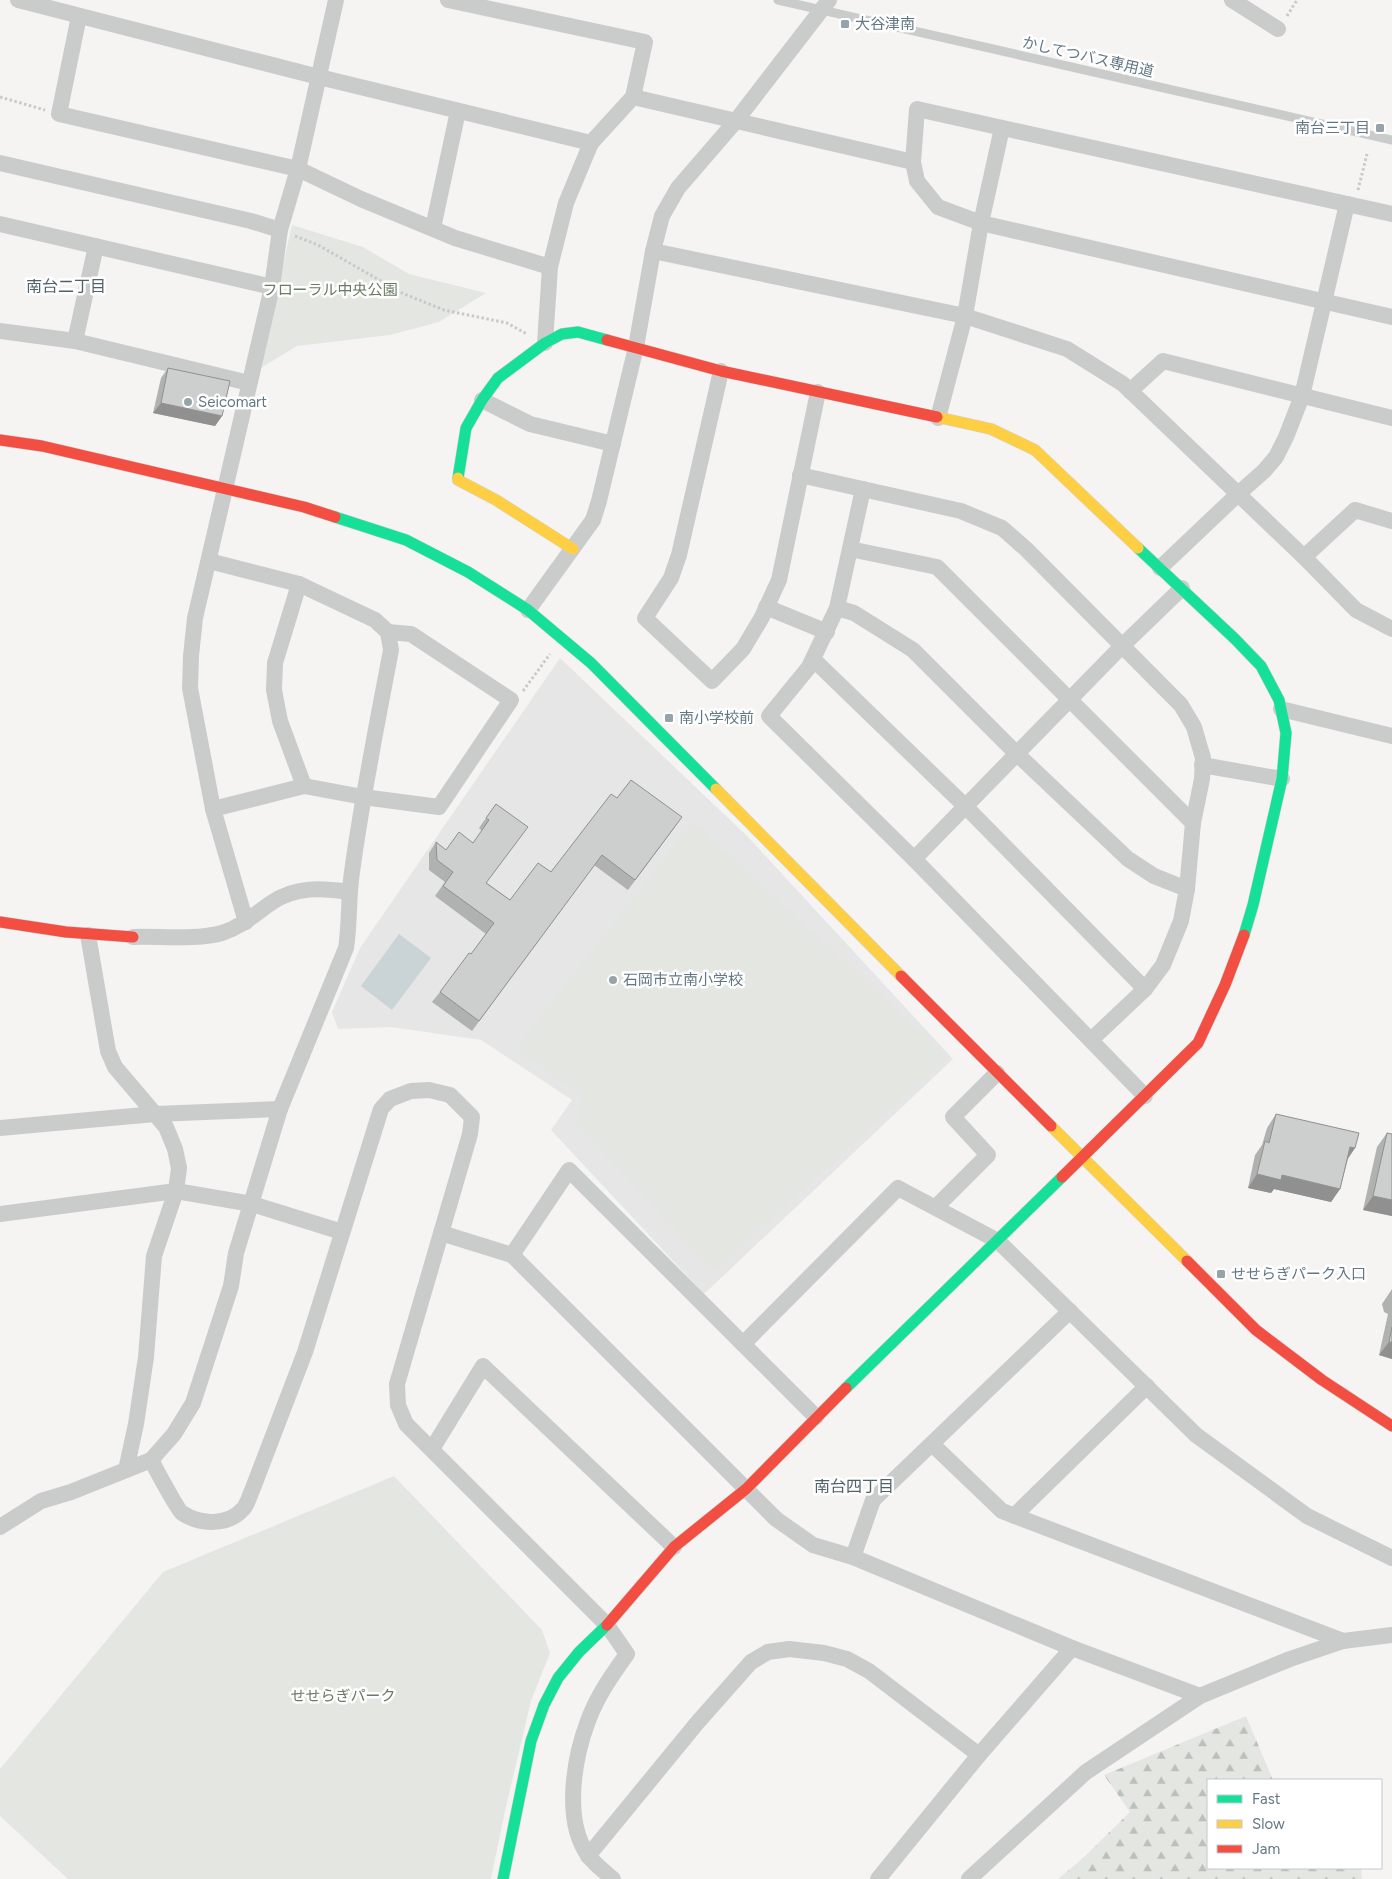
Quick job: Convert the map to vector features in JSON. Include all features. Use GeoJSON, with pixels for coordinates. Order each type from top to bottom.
{"type":"FeatureCollection","features":[{"type":"Feature","properties":{"kind":"street"},"geometry":{"type":"LineString","coordinates":[[18,0],[319,77],[591,143]]}},
{"type":"Feature","properties":{"kind":"street"},"geometry":{"type":"LineString","coordinates":[[246,922],[213,809],[190,688],[191,656],[195,618],[272,287],[280,230],[298,170],[336,0]]}},
{"type":"Feature","properties":{"kind":"street"},"geometry":{"type":"LineString","coordinates":[[448,0],[645,42],[633,97],[591,143],[566,203],[550,267],[545,344]]}},
{"type":"Feature","properties":{"kind":"street"},"geometry":{"type":"LineString","coordinates":[[1232,0],[1278,29]]}},
{"type":"Feature","properties":{"kind":"street"},"geometry":{"type":"LineString","coordinates":[[528,610],[593,520],[636,347],[653,252],[662,216],[678,188],[735,122],[825,5]]}},
{"type":"Feature","properties":{"kind":"street"},"geometry":{"type":"LineString","coordinates":[[80,16],[59,114],[298,170],[361,199],[455,238],[550,267]]}},
{"type":"Feature","properties":{"kind":"street"},"geometry":{"type":"LineString","coordinates":[[633,97],[913,162]]}},
{"type":"Feature","properties":{"kind":"street"},"geometry":{"type":"LineString","coordinates":[[1392,214],[917,109],[913,162],[917,181],[938,207],[980,223],[1392,317]]}},
{"type":"Feature","properties":{"kind":"street"},"geometry":{"type":"LineString","coordinates":[[434,228],[458,111]]}},
{"type":"Feature","properties":{"kind":"street"},"geometry":{"type":"LineString","coordinates":[[938,418],[965,316],[980,223],[1002,128]]}},
{"type":"Feature","properties":{"kind":"street"},"geometry":{"type":"LineString","coordinates":[[0,163],[251,221],[280,230]]}},
{"type":"Feature","properties":{"kind":"street"},"geometry":{"type":"LineString","coordinates":[[1160,568],[1264,472],[1276,457],[1302,396],[1324,300],[1350,205]]}},
{"type":"Feature","properties":{"kind":"street"},"geometry":{"type":"LineString","coordinates":[[0,224],[272,287]]}},
{"type":"Feature","properties":{"kind":"street"},"geometry":{"type":"LineString","coordinates":[[75,341],[96,246]]}},
{"type":"Feature","properties":{"kind":"street"},"geometry":{"type":"LineString","coordinates":[[653,252],[965,316],[1067,349],[1130,391],[1304,557],[1356,610],[1392,628]]}},
{"type":"Feature","properties":{"kind":"street"},"geometry":{"type":"LineString","coordinates":[[0,331],[75,341],[250,383]]}},
{"type":"Feature","properties":{"kind":"street"},"geometry":{"type":"LineString","coordinates":[[503,1879],[531,1740],[544,1706],[558,1678],[579,1652],[607,1625],[674,1547],[746,1489],[816,1417],[998,1242],[1198,1043],[1241,946],[1253,905],[1282,779],[1286,733],[1279,700],[1261,666],[1182,588],[1035,450],[991,429],[720,370],[578,332],[562,334],[498,378],[482,400],[466,428],[458,480],[496,500],[573,549]]}},
{"type":"Feature","properties":{"kind":"street"},"geometry":{"type":"LineString","coordinates":[[1130,391],[1163,361],[1392,418]]}},
{"type":"Feature","properties":{"kind":"street"},"geometry":{"type":"LineString","coordinates":[[720,370],[679,555],[671,578],[645,618],[712,681],[743,649],[779,580],[818,392]]}},
{"type":"Feature","properties":{"kind":"street"},"geometry":{"type":"LineString","coordinates":[[482,400],[530,424],[613,444]]}},
{"type":"Feature","properties":{"kind":"street"},"geometry":{"type":"LineString","coordinates":[[0,440],[42,446],[304,507],[406,540],[468,572],[528,610],[591,663],[997,1073],[1256,1330],[1302,1368],[1392,1426]]}},
{"type":"Feature","properties":{"kind":"street"},"geometry":{"type":"LineString","coordinates":[[800,475],[961,511],[1002,528],[1026,549],[1181,705],[1194,728],[1202,758],[1202,779],[1193,823],[1187,889],[1181,921],[1163,965],[1145,989],[1091,1040]]}},
{"type":"Feature","properties":{"kind":"street"},"geometry":{"type":"LineString","coordinates":[[863,489],[837,608],[813,659],[769,716],[914,859],[1145,1096]]}},
{"type":"Feature","properties":{"kind":"street"},"geometry":{"type":"LineString","coordinates":[[1304,557],[1354,510],[1392,521]]}},
{"type":"Feature","properties":{"kind":"street"},"geometry":{"type":"LineString","coordinates":[[850,549],[937,567],[1193,823]]}},
{"type":"Feature","properties":{"kind":"street"},"geometry":{"type":"LineString","coordinates":[[209,561],[299,584],[375,620],[388,632],[411,634],[511,700],[439,807],[363,797],[304,786],[213,809]]}},
{"type":"Feature","properties":{"kind":"street"},"geometry":{"type":"LineString","coordinates":[[299,584],[275,663],[274,690],[280,721],[304,786]]}},
{"type":"Feature","properties":{"kind":"street"},"geometry":{"type":"LineString","coordinates":[[914,859],[1122,646],[1182,588]]}},
{"type":"Feature","properties":{"kind":"street"},"geometry":{"type":"LineString","coordinates":[[766,607],[827,632]]}},
{"type":"Feature","properties":{"kind":"street"},"geometry":{"type":"LineString","coordinates":[[837,608],[854,613],[913,650],[1017,754],[1128,859],[1154,876],[1187,889]]}},
{"type":"Feature","properties":{"kind":"street"},"geometry":{"type":"LineString","coordinates":[[0,1527],[41,1501],[71,1492],[151,1460],[174,1434],[194,1404],[231,1286],[236,1253],[280,1109],[346,948],[350,924],[349,892],[363,797],[391,650],[388,632]]}},
{"type":"Feature","properties":{"kind":"street"},"geometry":{"type":"LineString","coordinates":[[813,659],[965,806],[1145,989]]}},
{"type":"Feature","properties":{"kind":"street"},"geometry":{"type":"LineString","coordinates":[[1281,709],[1392,736]]}},
{"type":"Feature","properties":{"kind":"street"},"geometry":{"type":"LineString","coordinates":[[1202,766],[1282,779]]}},
{"type":"Feature","properties":{"kind":"street"},"geometry":{"type":"LineString","coordinates":[[0,922],[30,929],[88,935],[133,937],[194,936],[221,933],[246,922],[273,901],[293,892],[320,888],[349,892]]}},
{"type":"Feature","properties":{"kind":"street"},"geometry":{"type":"LineString","coordinates":[[88,935],[108,1051],[115,1067],[166,1127],[175,1149],[179,1168],[176,1191],[154,1256],[146,1356],[136,1424],[126,1470]]}},
{"type":"Feature","properties":{"kind":"street"},"geometry":{"type":"LineString","coordinates":[[936,1207],[988,1156],[953,1117],[997,1073]]}},
{"type":"Feature","properties":{"kind":"street"},"geometry":{"type":"LineString","coordinates":[[151,1460],[181,1512],[204,1522],[217,1522],[232,1518],[244,1508],[305,1352],[381,1109],[390,1098],[411,1091],[429,1090],[450,1095],[472,1117],[470,1134],[397,1384],[398,1406],[406,1424],[607,1625],[626,1654],[605,1686],[588,1721],[573,1782],[574,1819],[580,1842],[588,1856],[613,1879]]}},
{"type":"Feature","properties":{"kind":"street"},"geometry":{"type":"LineString","coordinates":[[0,1128],[155,1114],[280,1109]]}},
{"type":"Feature","properties":{"kind":"street"},"geometry":{"type":"LineString","coordinates":[[512,1255],[569,1170],[816,1417]]}},
{"type":"Feature","properties":{"kind":"street"},"geometry":{"type":"LineString","coordinates":[[743,1344],[898,1188],[998,1242],[1070,1310],[1196,1435],[1307,1516],[1392,1558]]}},
{"type":"Feature","properties":{"kind":"street"},"geometry":{"type":"LineString","coordinates":[[0,1214],[176,1191],[252,1204],[342,1232]]}},
{"type":"Feature","properties":{"kind":"street"},"geometry":{"type":"LineString","coordinates":[[441,1233],[512,1255],[776,1519],[813,1545],[853,1557],[1072,1648],[1200,1696]]}},
{"type":"Feature","properties":{"kind":"street"},"geometry":{"type":"LineString","coordinates":[[853,1557],[873,1500],[1070,1310]]}},
{"type":"Feature","properties":{"kind":"street"},"geometry":{"type":"LineString","coordinates":[[432,1449],[483,1366],[674,1547]]}},
{"type":"Feature","properties":{"kind":"street"},"geometry":{"type":"LineString","coordinates":[[1014,1516],[1147,1386]]}},
{"type":"Feature","properties":{"kind":"street"},"geometry":{"type":"LineString","coordinates":[[932,1444],[1002,1511],[1343,1641]]}},
{"type":"Feature","properties":{"kind":"street"},"geometry":{"type":"LineString","coordinates":[[969,1879],[1086,1772],[1200,1696],[1290,1659],[1343,1641],[1392,1634]]}},
{"type":"Feature","properties":{"kind":"street"},"geometry":{"type":"LineString","coordinates":[[878,1879],[979,1755],[1072,1648]]}},
{"type":"Feature","properties":{"kind":"street"},"geometry":{"type":"LineString","coordinates":[[588,1856],[697,1723],[751,1662],[768,1652],[789,1649],[824,1653],[847,1660],[869,1671],[979,1755]]}},
{"type":"Feature","properties":{"kind":"lane","name":"かしてつバス専用道"},"geometry":{"type":"LineString","coordinates":[[778,0],[825,5],[1392,140]]}},
{"type":"Feature","properties":{"kind":"path"},"geometry":{"type":"LineString","coordinates":[[0,97],[59,114]]}},
{"type":"Feature","properties":{"kind":"path"},"geometry":{"type":"LineString","coordinates":[[1350,205],[1367,154]]}},
{"type":"Feature","properties":{"kind":"path"},"geometry":{"type":"LineString","coordinates":[[280,230],[318,245],[402,293],[444,310],[507,323],[545,344]]}},
{"type":"Feature","properties":{"kind":"path"},"geometry":{"type":"LineString","coordinates":[[511,700],[520,695],[562,637]]}},
{"type":"Feature","properties":{"kind":"shaded area","name":"石岡市立南小学校"},"geometry":{"type":"Polygon","coordinates":[[[560,658],[748,837],[953,1059],[704,1294],[551,1130],[572,1100],[481,1040],[391,1027],[338,1029],[332,1012],[360,948],[560,658]]]}},
{"type":"Feature","properties":{"kind":"shaded area"},"geometry":{"type":"Polygon","coordinates":[[[399,934],[431,958],[392,1010],[361,986],[399,934]]]}},
{"type":"Feature","properties":{"kind":"green space","name":"フローラル中央公園"},"geometry":{"type":"Polygon","coordinates":[[[292,225],[363,247],[409,274],[486,293],[439,322],[390,335],[297,346],[259,369],[292,225]]]}},
{"type":"Feature","properties":{"kind":"green space"},"geometry":{"type":"Polygon","coordinates":[[[693,822],[948,1057],[714,1271],[576,1124],[582,1096],[516,1048],[693,822]]]}},
{"type":"Feature","properties":{"kind":"green space","name":"せせらぎパーク"},"geometry":{"type":"Polygon","coordinates":[[[394,1476],[542,1630],[550,1653],[531,1701],[491,1879],[68,1879],[0,1816],[0,1769],[163,1572],[394,1476]]]}},
{"type":"Feature","properties":{"kind":"green space"},"geometry":{"type":"Polygon","coordinates":[[[1246,1716],[1273,1779],[1207,1779],[1207,1869],[1361,1869],[1362,1879],[1058,1879],[1082,1859],[1130,1812],[1104,1775],[1246,1716]]]}},
{"type":"Feature","properties":{"kind":"building","name":"Seicomart"},"geometry":{"type":"Polygon","coordinates":[[[168,368],[230,381],[222,416],[161,403],[168,368]]]}},
{"type":"Feature","properties":{"kind":"building"},"geometry":{"type":"Polygon","coordinates":[[[631,780],[682,817],[635,880],[602,855],[479,1021],[440,992],[494,923],[443,886],[453,872],[437,860],[436,842],[446,850],[459,832],[473,843],[489,820],[486,818],[496,804],[528,827],[486,883],[510,900],[538,863],[551,872],[611,794],[617,798],[631,780]]]}},
{"type":"Feature","properties":{"kind":"building"},"geometry":{"type":"Polygon","coordinates":[[[1276,1114],[1359,1133],[1355,1148],[1350,1147],[1340,1189],[1282,1175],[1281,1180],[1257,1174],[1265,1141],[1269,1143],[1276,1114]]]}},
{"type":"Feature","properties":{"kind":"building"},"geometry":{"type":"Polygon","coordinates":[[[1387,1133],[1392,1134],[1392,1200],[1373,1196],[1387,1133]]]}},
{"type":"Feature","properties":{"kind":"building"},"geometry":{"type":"Polygon","coordinates":[[[1392,1327],[1392,1342],[1389,1342],[1392,1327]]]}},
{"type":"Feature","properties":{"kind":"traffic: fast"},"geometry":{"type":"LineString","coordinates":[[458,478],[466,428],[482,400],[498,378],[545,343],[562,334],[578,332],[607,340]]}},
{"type":"Feature","properties":{"kind":"traffic: fast"},"geometry":{"type":"LineString","coordinates":[[335,517],[406,540],[468,572],[528,610],[591,663],[716,789]]}},
{"type":"Feature","properties":{"kind":"traffic: fast"},"geometry":{"type":"LineString","coordinates":[[1138,548],[1261,666],[1279,700],[1286,733],[1282,779],[1253,905],[1244,935]]}},
{"type":"Feature","properties":{"kind":"traffic: fast"},"geometry":{"type":"LineString","coordinates":[[846,1388],[1062,1177]]}},
{"type":"Feature","properties":{"kind":"traffic: fast"},"geometry":{"type":"LineString","coordinates":[[503,1879],[531,1741],[544,1705],[558,1678],[579,1652],[607,1625]]}},
{"type":"Feature","properties":{"kind":"traffic: slow"},"geometry":{"type":"LineString","coordinates":[[937,417],[991,429],[1035,450],[1138,548]]}},
{"type":"Feature","properties":{"kind":"traffic: slow"},"geometry":{"type":"LineString","coordinates":[[458,478],[458,480],[496,500],[573,549]]}},
{"type":"Feature","properties":{"kind":"traffic: slow"},"geometry":{"type":"LineString","coordinates":[[716,789],[901,976]]}},
{"type":"Feature","properties":{"kind":"traffic: slow"},"geometry":{"type":"LineString","coordinates":[[1051,1126],[1187,1261]]}},
{"type":"Feature","properties":{"kind":"traffic: jam"},"geometry":{"type":"LineString","coordinates":[[607,340],[721,371],[937,417]]}},
{"type":"Feature","properties":{"kind":"traffic: jam"},"geometry":{"type":"LineString","coordinates":[[0,440],[42,446],[304,507],[335,517]]}},
{"type":"Feature","properties":{"kind":"traffic: jam"},"geometry":{"type":"LineString","coordinates":[[0,922],[66,932],[133,937]]}},
{"type":"Feature","properties":{"kind":"traffic: jam"},"geometry":{"type":"LineString","coordinates":[[1062,1177],[1198,1043],[1225,985],[1244,935]]}},
{"type":"Feature","properties":{"kind":"traffic: jam"},"geometry":{"type":"LineString","coordinates":[[901,976],[1051,1126]]}},
{"type":"Feature","properties":{"kind":"traffic: jam"},"geometry":{"type":"LineString","coordinates":[[1187,1261],[1256,1330],[1322,1380],[1392,1426]]}},
{"type":"Feature","properties":{"kind":"traffic: jam"},"geometry":{"type":"LineString","coordinates":[[607,1625],[674,1547],[746,1489],[846,1388]]}},
{"type":"Feature","properties":{"kind":"place","name":"大谷津南"},"geometry":{"type":"Point","coordinates":[845,24]}},
{"type":"Feature","properties":{"kind":"place","name":"南台三丁目"},"geometry":{"type":"Point","coordinates":[1380,128]}},
{"type":"Feature","properties":{"kind":"place","name":"Seicomart"},"geometry":{"type":"Point","coordinates":[188,402]}},
{"type":"Feature","properties":{"kind":"place","name":"南小学校前"},"geometry":{"type":"Point","coordinates":[669,718]}},
{"type":"Feature","properties":{"kind":"place","name":"石岡市立南小学校"},"geometry":{"type":"Point","coordinates":[613,980]}},
{"type":"Feature","properties":{"kind":"place","name":"せせらぎパーク入口"},"geometry":{"type":"Point","coordinates":[1221,1274]}},
{"type":"Feature","properties":{"kind":"district","name":"南台二丁目"},"geometry":{"type":"Point","coordinates":[66,286]}},
{"type":"Feature","properties":{"kind":"district","name":"南台四丁目"},"geometry":{"type":"Point","coordinates":[854,1486]}}]}
